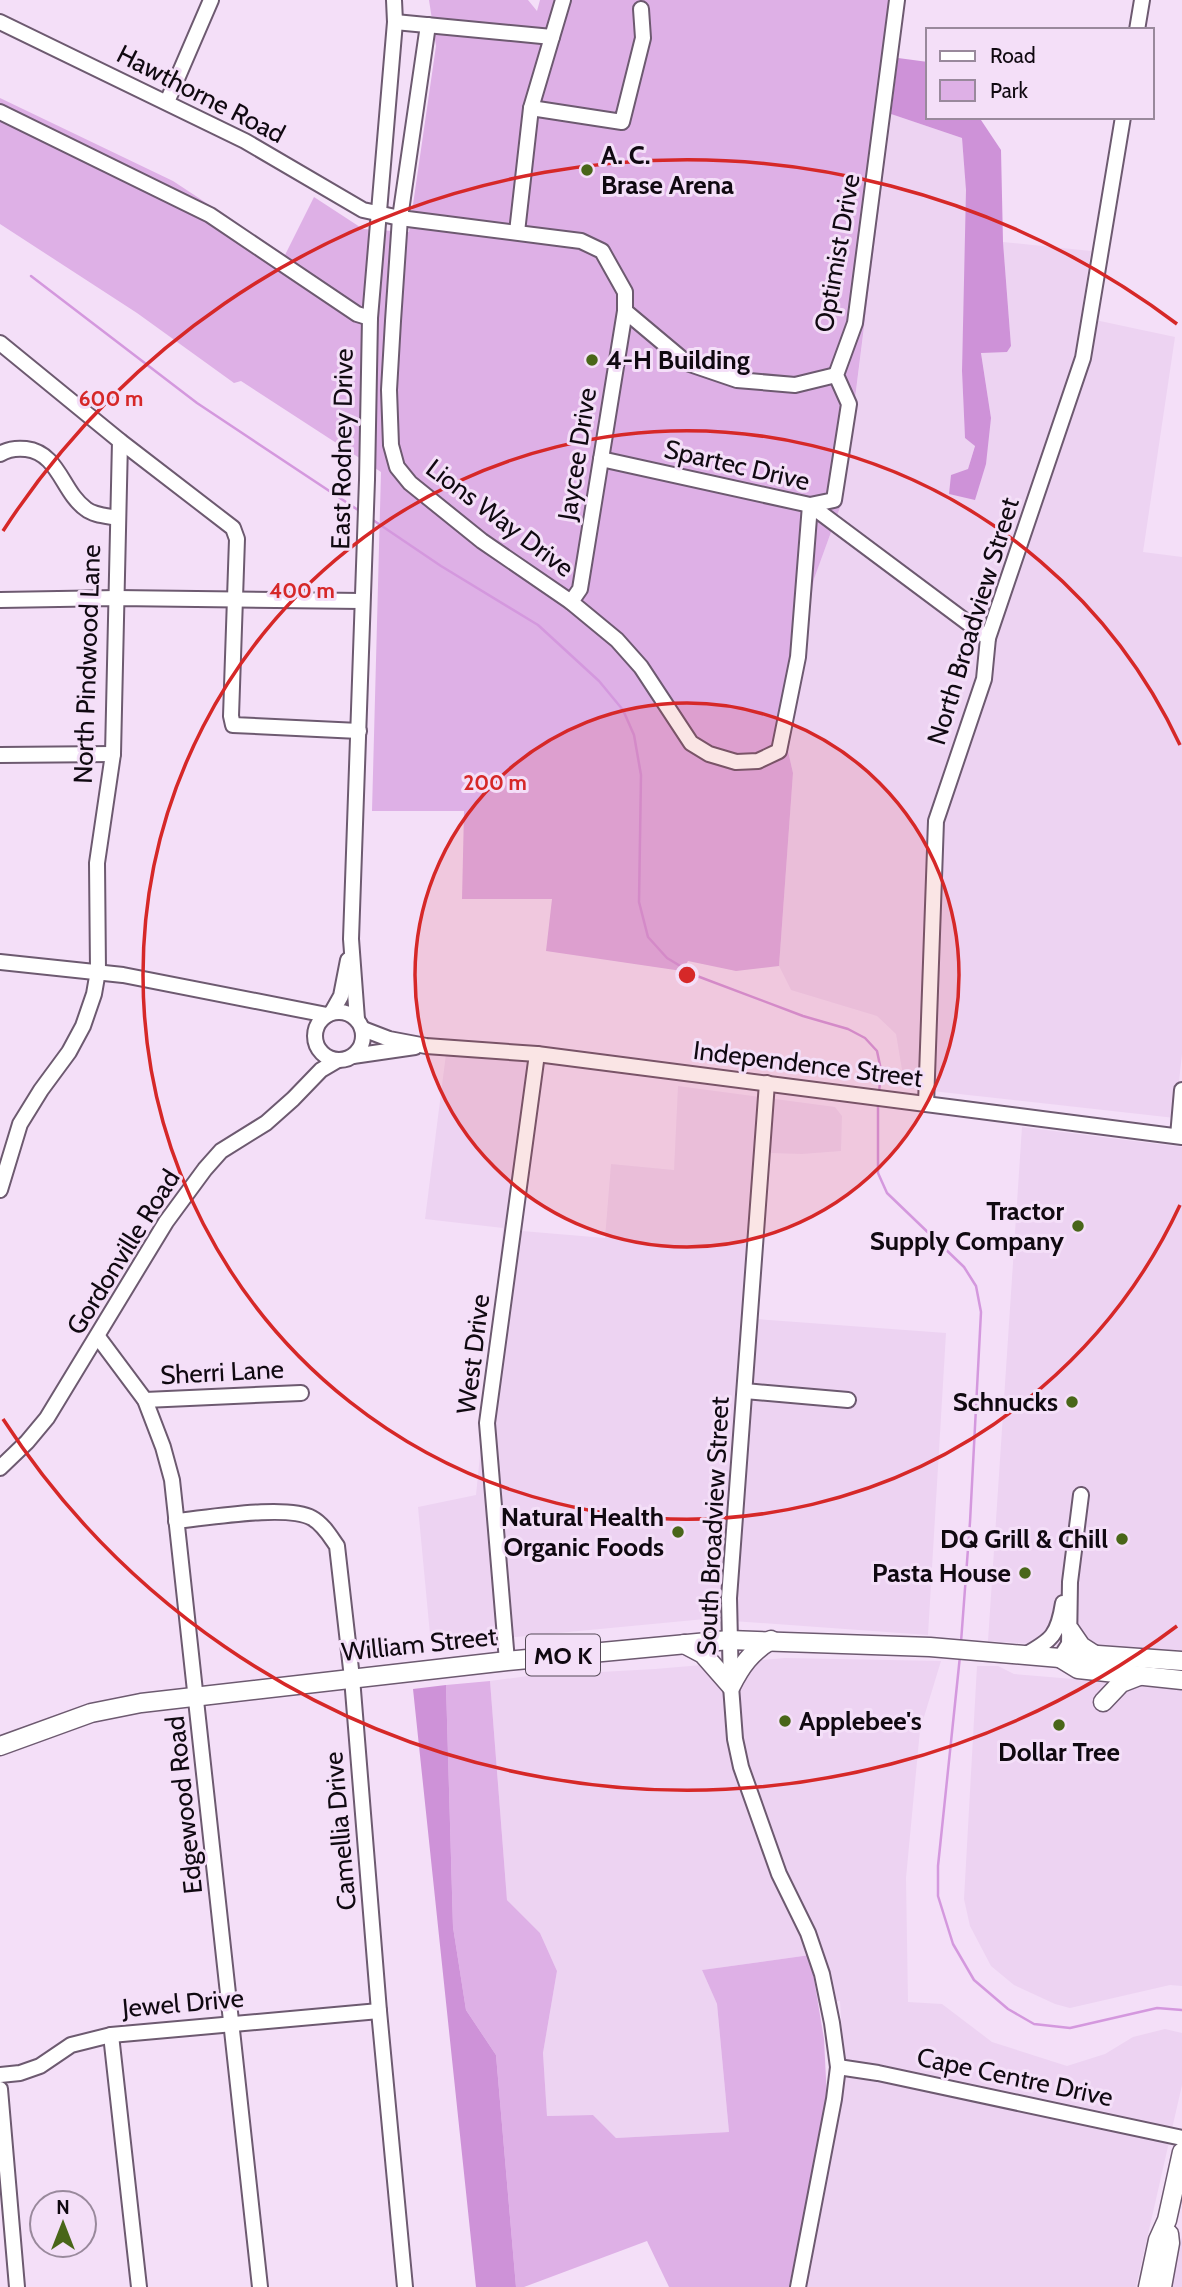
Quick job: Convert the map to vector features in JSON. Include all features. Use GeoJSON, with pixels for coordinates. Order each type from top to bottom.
{"type":"FeatureCollection","features":[{"type":"Feature","properties":{"kind":"main road"},"geometry":{"type":"LineString","coordinates":[[1070,1630],[1081,1646],[1095,1655]]}},
{"type":"Feature","properties":{"kind":"main road","name":"William Street"},"geometry":{"type":"LineString","coordinates":[[0,1746],[91,1713],[141,1703],[507,1661],[729,1640],[930,1647],[1060,1658],[1084,1654],[1182,1661]]}},
{"type":"Feature","properties":{"kind":"main road"},"geometry":{"type":"LineString","coordinates":[[684,1644],[703,1654],[731,1686],[741,1666],[755,1650],[771,1640]]}},
{"type":"Feature","properties":{"kind":"main road","name":"William Street"},"geometry":{"type":"LineString","coordinates":[[1060,1658],[1078,1669],[1182,1680]]}},
{"type":"Feature","properties":{"kind":"main road"},"geometry":{"type":"LineString","coordinates":[[1078,1669],[1090,1678],[1103,1702],[1121,1683],[1139,1676]]}},
{"type":"Feature","properties":{"kind":"main road"},"geometry":{"type":"LineString","coordinates":[[1148,2287],[1182,2152]]}},
{"type":"Feature","properties":{"kind":"main road"},"geometry":{"type":"LineString","coordinates":[[1162,2287],[1170,2243],[1167,2220]]}},
{"type":"Feature","properties":{"kind":"street"},"geometry":{"type":"LineString","coordinates":[[167,102],[211,0]]}},
{"type":"Feature","properties":{"kind":"street","name":"East Rodney Drive"},"geometry":{"type":"LineString","coordinates":[[329,1014],[341,996],[351,942],[370,318],[395,22],[394,0]]}},
{"type":"Feature","properties":{"kind":"street"},"geometry":{"type":"LineString","coordinates":[[517,232],[531,108],[563,0]]}},
{"type":"Feature","properties":{"kind":"street","name":"Optimist Drive"},"geometry":{"type":"LineString","coordinates":[[836,375],[855,323],[897,0]]}},
{"type":"Feature","properties":{"kind":"street"},"geometry":{"type":"LineString","coordinates":[[1137,28],[1142,0]]}},
{"type":"Feature","properties":{"kind":"street"},"geometry":{"type":"LineString","coordinates":[[531,108],[622,122],[643,38],[640,9]]}},
{"type":"Feature","properties":{"kind":"street","name":"Hawthorne Road"},"geometry":{"type":"LineString","coordinates":[[0,22],[245,141],[363,209],[377,214]]}},
{"type":"Feature","properties":{"kind":"street"},"geometry":{"type":"LineString","coordinates":[[395,22],[552,37]]}},
{"type":"Feature","properties":{"kind":"street","name":"Lions Way Drive"},"geometry":{"type":"LineString","coordinates":[[428,25],[400,218],[389,390],[391,445],[397,467],[410,483],[482,541],[570,602],[617,640],[640,667],[691,743],[709,754],[736,762],[758,761],[779,751],[797,657],[810,505]]}},
{"type":"Feature","properties":{"kind":"street"},"geometry":{"type":"LineString","coordinates":[[0,111],[210,215],[357,314],[370,318]]}},
{"type":"Feature","properties":{"kind":"street","name":"North Broadview Street"},"geometry":{"type":"LineString","coordinates":[[926,1104],[936,821],[984,679],[988,638],[1083,358],[1123,119]]}},
{"type":"Feature","properties":{"kind":"street","name":"Jaycee Drive"},"geometry":{"type":"LineString","coordinates":[[377,214],[581,241],[602,251],[625,292],[625,311],[580,589],[570,602]]}},
{"type":"Feature","properties":{"kind":"street"},"geometry":{"type":"LineString","coordinates":[[625,311],[687,363],[737,380],[795,385],[836,375],[849,404],[834,500],[810,505]]}},
{"type":"Feature","properties":{"kind":"street"},"geometry":{"type":"LineString","coordinates":[[0,343],[120,441],[233,527],[237,538],[231,716],[233,725],[359,731]]}},
{"type":"Feature","properties":{"kind":"street","name":"North Pindwood Lane"},"geometry":{"type":"LineString","coordinates":[[0,1190],[20,1124],[69,1052],[83,1026],[94,994],[98,971],[97,863],[113,754],[120,441]]}},
{"type":"Feature","properties":{"kind":"street"},"geometry":{"type":"LineString","coordinates":[[0,454],[18,448],[33,450],[47,457],[66,487],[87,510],[117,518]]}},
{"type":"Feature","properties":{"kind":"street","name":"Spartec Drive"},"geometry":{"type":"LineString","coordinates":[[601,459],[810,505],[988,638]]}},
{"type":"Feature","properties":{"kind":"street"},"geometry":{"type":"LineString","coordinates":[[0,600],[117,597],[362,601]]}},
{"type":"Feature","properties":{"kind":"street"},"geometry":{"type":"LineString","coordinates":[[0,755],[113,754]]}},
{"type":"Feature","properties":{"kind":"street","name":"East Rodney Drive"},"geometry":{"type":"LineString","coordinates":[[351,942],[360,1024]]}},
{"type":"Feature","properties":{"kind":"street"},"geometry":{"type":"LineString","coordinates":[[0,962],[98,971],[275,1006],[329,1014],[343,1012],[360,1024],[363,1041],[353,1056],[338,1060],[326,1057],[320,1051],[315,1037],[300,1020],[275,1006]]}},
{"type":"Feature","properties":{"kind":"street"},"geometry":{"type":"LineString","coordinates":[[308,1083],[314,1059],[316,1027],[329,1014]]}},
{"type":"Feature","properties":{"kind":"street","name":"Independence Street"},"geometry":{"type":"LineString","coordinates":[[360,1024],[389,1039],[426,1046],[537,1054],[1180,1137]]}},
{"type":"Feature","properties":{"kind":"street","name":"Independence Street"},"geometry":{"type":"LineString","coordinates":[[353,1056],[426,1046]]}},
{"type":"Feature","properties":{"kind":"street","name":"West Drive"},"geometry":{"type":"LineString","coordinates":[[507,1661],[487,1423],[537,1054]]}},
{"type":"Feature","properties":{"kind":"street","name":"Gordonville Road"},"geometry":{"type":"LineString","coordinates":[[0,1468],[47,1418],[166,1223],[205,1169],[221,1151],[266,1123],[321,1069],[338,1060]]}},
{"type":"Feature","properties":{"kind":"street","name":"South Broadview Street"},"geometry":{"type":"LineString","coordinates":[[767,1083],[729,1598],[729,1640],[735,1739],[741,1767],[779,1874],[808,1933],[822,1974],[838,2067],[798,2287]]}},
{"type":"Feature","properties":{"kind":"street"},"geometry":{"type":"LineString","coordinates":[[1180,1137],[1182,1090]]}},
{"type":"Feature","properties":{"kind":"street","name":"Edgewood Road"},"geometry":{"type":"LineString","coordinates":[[98,1336],[145,1401],[172,1479],[260,2287]]}},
{"type":"Feature","properties":{"kind":"street"},"geometry":{"type":"LineString","coordinates":[[745,1391],[848,1400]]}},
{"type":"Feature","properties":{"kind":"street","name":"Sherri Lane"},"geometry":{"type":"LineString","coordinates":[[145,1401],[302,1393]]}},
{"type":"Feature","properties":{"kind":"street"},"geometry":{"type":"LineString","coordinates":[[1060,1658],[1069,1644],[1070,1582],[1081,1495]]}},
{"type":"Feature","properties":{"kind":"street","name":"Camellia Drive"},"geometry":{"type":"LineString","coordinates":[[176,1521],[285,1511],[311,1517],[326,1530],[337,1546],[352,1678],[405,2287]]}},
{"type":"Feature","properties":{"kind":"street"},"geometry":{"type":"LineString","coordinates":[[1025,1655],[1055,1634],[1070,1582]]}},
{"type":"Feature","properties":{"kind":"street","name":"Jewel Drive"},"geometry":{"type":"LineString","coordinates":[[0,2075],[20,2073],[40,2066],[71,2045],[111,2035],[232,2022],[379,2011]]}},
{"type":"Feature","properties":{"kind":"street"},"geometry":{"type":"LineString","coordinates":[[111,2035],[139,2287]]}},
{"type":"Feature","properties":{"kind":"street","name":"Cape Centre Drive"},"geometry":{"type":"LineString","coordinates":[[838,2067],[878,2073],[1182,2138]]}},
{"type":"Feature","properties":{"kind":"street"},"geometry":{"type":"LineString","coordinates":[[0,2089],[17,2287]]}},
{"type":"Feature","properties":{"kind":"shaded area"},"geometry":{"type":"Polygon","coordinates":[[[898,58],[926,62],[926,119],[980,119],[1001,150],[1003,242],[1011,346],[1007,352],[981,353],[991,418],[986,464],[975,500],[949,494],[951,475],[968,469],[975,446],[965,438],[962,371],[966,190],[962,138],[891,114],[898,58]]]}},
{"type":"Feature","properties":{"kind":"shaded area"},"geometry":{"type":"Polygon","coordinates":[[[891,114],[962,138],[967,195],[962,371],[965,438],[975,445],[968,469],[949,494],[975,499],[991,418],[981,352],[1007,352],[1011,346],[1003,242],[1091,251],[1081,317],[1175,337],[1143,552],[1182,557],[1182,1054],[1175,1118],[905,1088],[896,1034],[877,1016],[791,990],[779,966],[793,773],[788,751],[814,579],[842,502],[891,114]]]}},
{"type":"Feature","properties":{"kind":"shaded area"},"geometry":{"type":"Polygon","coordinates":[[[446,1054],[541,1064],[522,1231],[605,1238],[611,1164],[674,1170],[678,1086],[835,1107],[842,1116],[841,1151],[769,1153],[756,1319],[946,1333],[928,1635],[705,1619],[431,1645],[418,1507],[476,1495],[503,1228],[425,1219],[446,1054]]]}},
{"type":"Feature","properties":{"kind":"shaded area"},"geometry":{"type":"Polygon","coordinates":[[[1022,1127],[1182,1147],[1182,1654],[988,1641],[1022,1127]]]}},
{"type":"Feature","properties":{"kind":"shaded area"},"geometry":{"type":"Polygon","coordinates":[[[785,1658],[941,1661],[920,1730],[906,1878],[908,2002],[942,2004],[992,2042],[1067,2066],[1105,2054],[1133,2037],[1165,2029],[1182,2033],[1182,2085],[1136,2287],[806,2287],[845,2082],[840,2001],[818,2003],[810,1955],[702,1970],[717,2004],[729,2132],[616,2138],[593,2115],[547,2116],[543,2053],[557,1971],[540,1933],[507,1900],[490,1681],[785,1658]]]}},
{"type":"Feature","properties":{"kind":"shaded area"},"geometry":{"type":"Polygon","coordinates":[[[977,1666],[998,1666],[1014,1674],[1182,1688],[1182,1986],[1170,1985],[1070,2008],[1014,1985],[991,1966],[970,1926],[964,1899],[977,1666]]]}},
{"type":"Feature","properties":{"kind":"shaded area"},"geometry":{"type":"Polygon","coordinates":[[[446,1685],[453,1927],[466,2010],[496,2055],[516,2287],[476,2287],[413,1689],[446,1685]]]}},
{"type":"Feature","properties":{"kind":"shaded area"},"geometry":{"type":"Polygon","coordinates":[[[1182,2236],[1182,2287],[1172,2287],[1182,2236]]]}},
{"type":"Feature","properties":{"kind":"green space"},"geometry":{"type":"Polygon","coordinates":[[[429,0],[528,0],[537,11],[540,0],[905,0],[842,502],[814,579],[788,751],[793,773],[779,966],[736,971],[688,961],[682,971],[546,951],[552,899],[462,899],[464,811],[372,811],[381,472],[241,381],[234,383],[137,313],[0,224],[0,98],[173,181],[285,255],[314,197],[363,229],[409,232],[436,46],[429,0]]]}},
{"type":"Feature","properties":{"kind":"green space"},"geometry":{"type":"Polygon","coordinates":[[[490,1681],[507,1900],[540,1933],[557,1971],[543,2053],[547,2116],[593,2115],[616,2138],[729,2132],[717,2004],[702,1970],[810,1955],[824,2039],[827,2099],[789,2287],[669,2287],[647,2241],[524,2287],[516,2287],[496,2055],[466,2010],[453,1927],[446,1685],[490,1681]]]}},
{"type":"Feature","properties":{"kind":"waterway"},"geometry":{"type":"LineString","coordinates":[[31,276],[197,403],[361,512]]}},
{"type":"Feature","properties":{"kind":"waterway"},"geometry":{"type":"LineString","coordinates":[[370,518],[441,566],[538,625],[599,681],[623,710],[634,735],[641,775],[639,902],[648,937],[667,958],[697,976],[803,1016],[848,1029],[865,1038],[877,1051],[881,1070],[879,1093]]}},
{"type":"Feature","properties":{"kind":"waterway"},"geometry":{"type":"LineString","coordinates":[[878,1103],[878,1173],[887,1193],[964,1267],[976,1286],[981,1312],[961,1642]]}},
{"type":"Feature","properties":{"kind":"waterway"},"geometry":{"type":"LineString","coordinates":[[960,1656],[938,1866],[938,1896],[953,1944],[974,1980],[1008,2009],[1034,2024],[1070,2028],[1157,2008],[1182,2010]]}},
{"type":"Feature","properties":{"kind":"place","name":"A. C. Brase Arena"},"geometry":{"type":"Point","coordinates":[587,170]}},
{"type":"Feature","properties":{"kind":"place","name":"4-H Building"},"geometry":{"type":"Point","coordinates":[592,360]}},
{"type":"Feature","properties":{"kind":"place","name":"Tractor Supply Company"},"geometry":{"type":"Point","coordinates":[1078,1226]}},
{"type":"Feature","properties":{"kind":"place","name":"Schnucks"},"geometry":{"type":"Point","coordinates":[1072,1402]}},
{"type":"Feature","properties":{"kind":"place","name":"Natural Health Organic Foods"},"geometry":{"type":"Point","coordinates":[678,1532]}},
{"type":"Feature","properties":{"kind":"place","name":"DQ Grill & Chill"},"geometry":{"type":"Point","coordinates":[1122,1539]}},
{"type":"Feature","properties":{"kind":"place","name":"Pasta House"},"geometry":{"type":"Point","coordinates":[1025,1573]}},
{"type":"Feature","properties":{"kind":"place","name":"Applebee's"},"geometry":{"type":"Point","coordinates":[785,1721]}},
{"type":"Feature","properties":{"kind":"place","name":"Dollar Tree"},"geometry":{"type":"Point","coordinates":[1059,1725]}}]}
